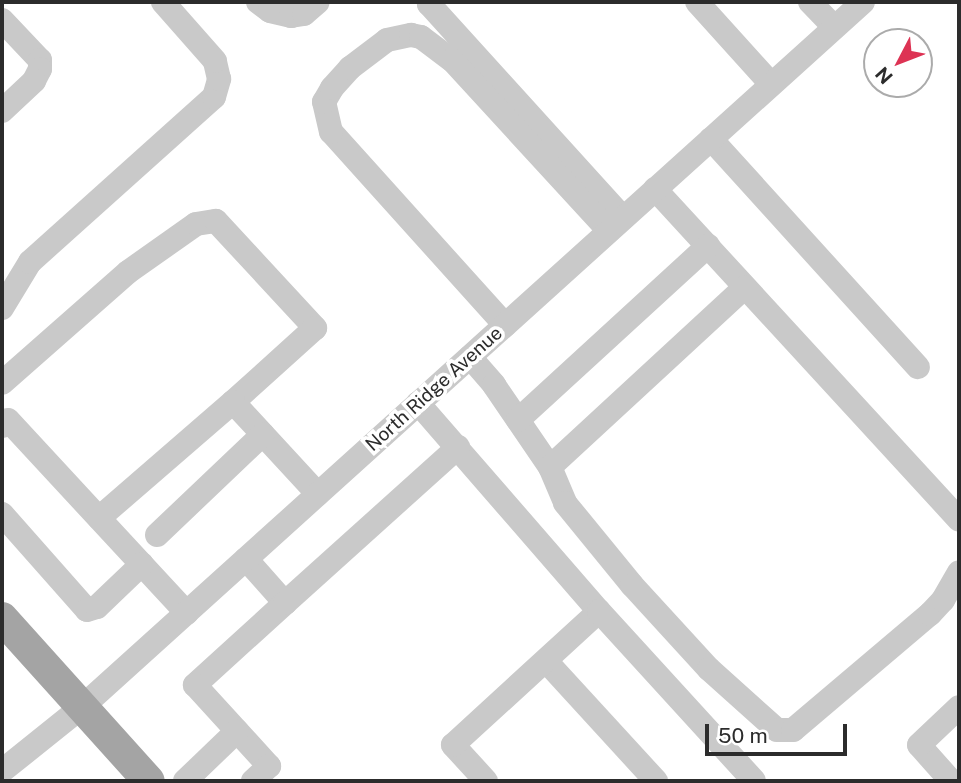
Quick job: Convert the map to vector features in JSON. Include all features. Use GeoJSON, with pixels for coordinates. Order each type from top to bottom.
{"type":"FeatureCollection","features":[{"type":"Feature","properties":{"kind":"main road"},"geometry":{"type":"LineString","coordinates":[[2,618],[149,781]]}},
{"type":"Feature","properties":{"kind":"street"},"geometry":{"type":"LineString","coordinates":[[2,308],[30,262],[214,97],[219,79],[215,61],[163,2]]}},
{"type":"Feature","properties":{"kind":"street"},"geometry":{"type":"LineString","coordinates":[[258,2],[270,11],[291,16],[304,14],[318,2]]}},
{"type":"Feature","properties":{"kind":"street"},"geometry":{"type":"LineString","coordinates":[[431,2],[429,4],[616,225]]}},
{"type":"Feature","properties":{"kind":"street"},"geometry":{"type":"LineString","coordinates":[[697,2],[771,84]]}},
{"type":"Feature","properties":{"kind":"street"},"geometry":{"type":"LineString","coordinates":[[810,2],[834,27]]}},
{"type":"Feature","properties":{"kind":"street","name":"North Ridge Avenue"},"geometry":{"type":"LineString","coordinates":[[2,771],[82,708],[863,2]]}},
{"type":"Feature","properties":{"kind":"street"},"geometry":{"type":"LineString","coordinates":[[2,20],[40,60],[40,69],[34,81],[2,111]]}},
{"type":"Feature","properties":{"kind":"street"},"geometry":{"type":"LineString","coordinates":[[505,325],[331,132],[324,102],[332,88],[350,68],[387,40],[411,35],[421,37],[452,60],[616,225]]}},
{"type":"Feature","properties":{"kind":"street"},"geometry":{"type":"LineString","coordinates":[[711,139],[918,368]]}},
{"type":"Feature","properties":{"kind":"street"},"geometry":{"type":"LineString","coordinates":[[655,189],[959,520]]}},
{"type":"Feature","properties":{"kind":"street"},"geometry":{"type":"LineString","coordinates":[[2,383],[128,272],[196,224],[216,221],[315,328],[99,519]]}},
{"type":"Feature","properties":{"kind":"street"},"geometry":{"type":"LineString","coordinates":[[518,420],[708,246]]}},
{"type":"Feature","properties":{"kind":"street"},"geometry":{"type":"LineString","coordinates":[[550,467],[745,287]]}},
{"type":"Feature","properties":{"kind":"street"},"geometry":{"type":"LineString","coordinates":[[470,356],[495,385],[550,467],[565,503],[632,585],[709,669],[777,730],[793,730],[930,614],[959,572]]}},
{"type":"Feature","properties":{"kind":"street"},"geometry":{"type":"LineString","coordinates":[[233,402],[318,494]]}},
{"type":"Feature","properties":{"kind":"street"},"geometry":{"type":"LineString","coordinates":[[418,403],[599,611],[754,781]]}},
{"type":"Feature","properties":{"kind":"street"},"geometry":{"type":"LineString","coordinates":[[4,420],[187,613]]}},
{"type":"Feature","properties":{"kind":"street"},"geometry":{"type":"LineString","coordinates":[[157,535],[263,434]]}},
{"type":"Feature","properties":{"kind":"street"},"geometry":{"type":"LineString","coordinates":[[253,781],[269,766],[195,685],[458,447]]}},
{"type":"Feature","properties":{"kind":"street"},"geometry":{"type":"LineString","coordinates":[[2,514],[87,610],[97,607],[142,564]]}},
{"type":"Feature","properties":{"kind":"street"},"geometry":{"type":"LineString","coordinates":[[246,559],[285,603]]}},
{"type":"Feature","properties":{"kind":"street"},"geometry":{"type":"LineString","coordinates":[[486,781],[453,745],[599,611]]}},
{"type":"Feature","properties":{"kind":"street"},"geometry":{"type":"LineString","coordinates":[[546,661],[656,781]]}},
{"type":"Feature","properties":{"kind":"street"},"geometry":{"type":"LineString","coordinates":[[951,781],[919,745],[959,707]]}},
{"type":"Feature","properties":{"kind":"street"},"geometry":{"type":"LineString","coordinates":[[185,781],[237,731]]}}]}
